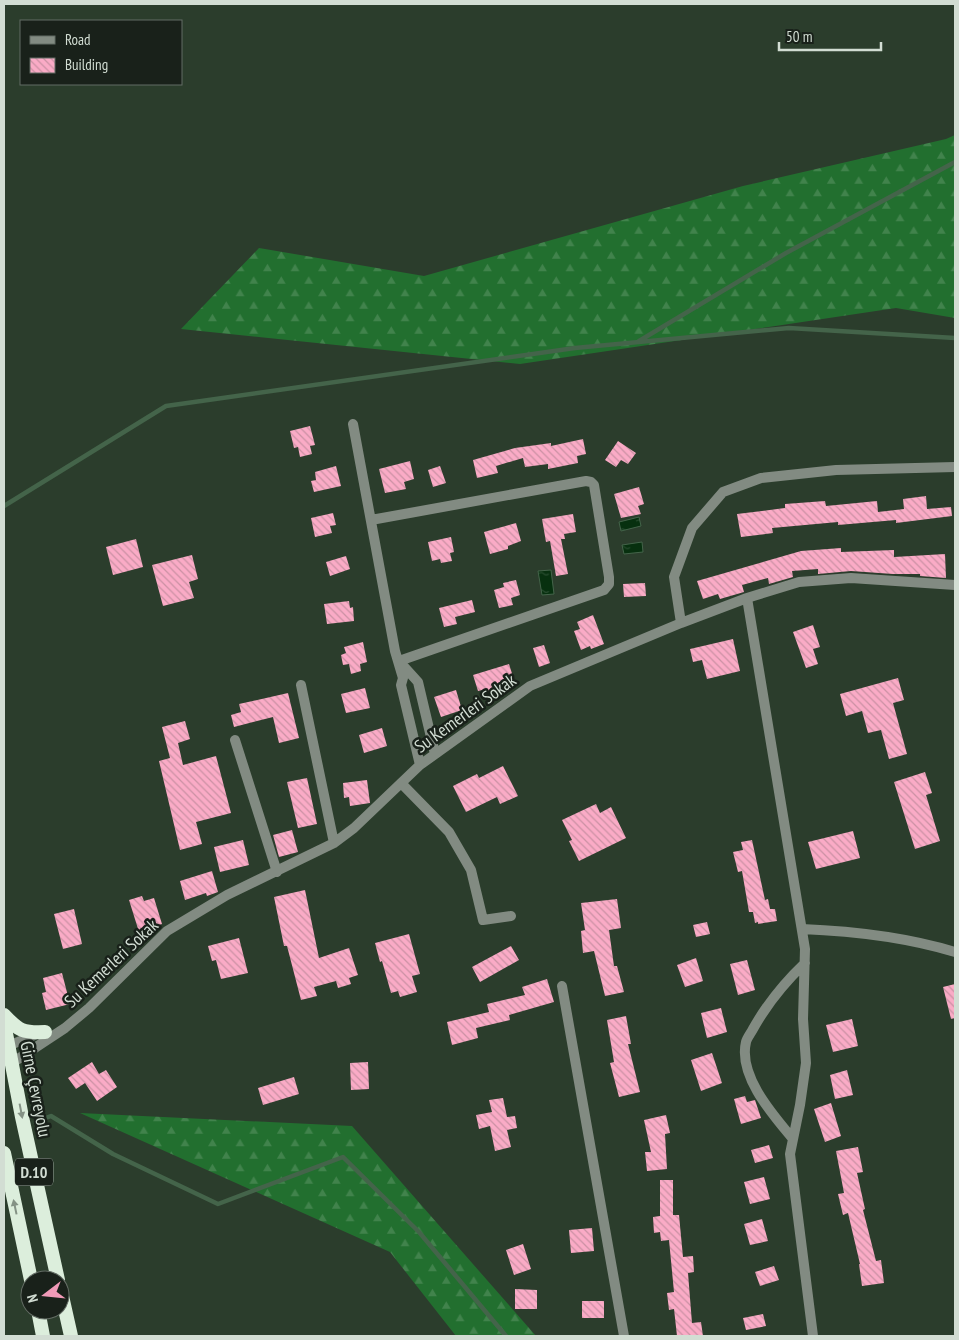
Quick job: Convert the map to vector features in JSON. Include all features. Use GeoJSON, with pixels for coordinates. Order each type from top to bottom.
{"type":"FeatureCollection","features":[{"type":"Feature","properties":{"kind":"highway"},"geometry":{"type":"LineString","coordinates":[[4,1015],[16,1027],[29,1032],[45,1032]]}},
{"type":"Feature","properties":{"kind":"highway","name":"Girne Çevreyolu"},"geometry":{"type":"LineString","coordinates":[[4,1023],[56,1270]]}},
{"type":"Feature","properties":{"kind":"highway","name":"D.10"},"geometry":{"type":"LineString","coordinates":[[4,1153],[29,1270]]}},
{"type":"Feature","properties":{"kind":"highway"},"geometry":{"type":"LineString","coordinates":[[40,1320],[44,1336]]}},
{"type":"Feature","properties":{"kind":"highway"},"geometry":{"type":"LineString","coordinates":[[67,1320],[71,1336]]}},
{"type":"Feature","properties":{"kind":"street"},"geometry":{"type":"LineString","coordinates":[[354,424],[395,651],[403,678],[401,684],[420,765]]}},
{"type":"Feature","properties":{"kind":"street"},"geometry":{"type":"LineString","coordinates":[[681,623],[674,577],[692,528],[723,492],[761,478],[770,477],[836,470],[955,467]]}},
{"type":"Feature","properties":{"kind":"street"},"geometry":{"type":"LineString","coordinates":[[371,520],[586,481],[594,485],[609,578],[609,584],[604,590],[399,661]]}},
{"type":"Feature","properties":{"kind":"street","name":"Su Kemerleri Sokak"},"geometry":{"type":"LineString","coordinates":[[12,1063],[65,1028],[89,1008],[167,931],[228,896],[334,843],[354,828],[420,765],[530,686],[681,623],[747,598],[799,582],[851,578],[955,585]]}},
{"type":"Feature","properties":{"kind":"street"},"geometry":{"type":"LineString","coordinates":[[747,598],[805,949],[803,1019],[806,1063],[790,1154],[813,1336]]}},
{"type":"Feature","properties":{"kind":"street"},"geometry":{"type":"LineString","coordinates":[[399,661],[418,682],[435,754]]}},
{"type":"Feature","properties":{"kind":"street"},"geometry":{"type":"LineString","coordinates":[[302,685],[334,843]]}},
{"type":"Feature","properties":{"kind":"street"},"geometry":{"type":"LineString","coordinates":[[235,740],[277,872]]}},
{"type":"Feature","properties":{"kind":"street"},"geometry":{"type":"LineString","coordinates":[[401,782],[449,832],[471,870],[484,920],[511,916]]}},
{"type":"Feature","properties":{"kind":"street"},"geometry":{"type":"LineString","coordinates":[[802,929],[842,930],[936,946],[955,952]]}},
{"type":"Feature","properties":{"kind":"street"},"geometry":{"type":"LineString","coordinates":[[793,1139],[770,1112],[751,1078],[746,1063],[746,1042],[764,1010],[785,982],[805,963]]}},
{"type":"Feature","properties":{"kind":"street"},"geometry":{"type":"LineString","coordinates":[[562,986],[624,1336]]}},
{"type":"Feature","properties":{"kind":"street"},"geometry":{"type":"LineString","coordinates":[[8,1046],[45,1032],[65,1028]]}},
{"type":"Feature","properties":{"kind":"green space"},"geometry":{"type":"Polygon","coordinates":[[[955,135],[955,318],[896,308],[520,364],[181,329],[259,248],[424,276],[743,186],[946,139],[955,135]]]}},
{"type":"Feature","properties":{"kind":"green space"},"geometry":{"type":"Polygon","coordinates":[[[80,1113],[352,1126],[536,1336],[456,1336],[390,1252],[80,1113]]]}},
{"type":"Feature","properties":{"kind":"water"},"geometry":{"type":"Polygon","coordinates":[[[639,517],[641,526],[621,531],[619,522],[639,517]]]}},
{"type":"Feature","properties":{"kind":"water"},"geometry":{"type":"Polygon","coordinates":[[[642,542],[643,552],[624,554],[622,545],[642,542]]]}},
{"type":"Feature","properties":{"kind":"water"},"geometry":{"type":"Polygon","coordinates":[[[551,570],[554,594],[542,595],[538,571],[551,570]]]}},
{"type":"Feature","properties":{"kind":"building"},"geometry":{"type":"Polygon","coordinates":[[[310,426],[315,445],[310,446],[312,454],[300,457],[298,447],[294,448],[290,431],[310,426]]]}},
{"type":"Feature","properties":{"kind":"building"},"geometry":{"type":"Polygon","coordinates":[[[583,439],[586,454],[577,456],[578,463],[548,469],[548,464],[525,467],[523,458],[496,466],[498,473],[477,478],[473,460],[515,448],[551,443],[551,446],[583,439]]]}},
{"type":"Feature","properties":{"kind":"building"},"geometry":{"type":"Polygon","coordinates":[[[618,441],[636,453],[628,464],[621,460],[616,467],[605,460],[618,441]]]}},
{"type":"Feature","properties":{"kind":"building"},"geometry":{"type":"Polygon","coordinates":[[[410,461],[414,479],[404,482],[406,489],[385,493],[379,469],[410,461]]]}},
{"type":"Feature","properties":{"kind":"building"},"geometry":{"type":"Polygon","coordinates":[[[336,466],[341,486],[314,492],[311,481],[316,480],[315,472],[336,466]]]}},
{"type":"Feature","properties":{"kind":"building"},"geometry":{"type":"Polygon","coordinates":[[[440,466],[446,483],[433,487],[428,470],[440,466]]]}},
{"type":"Feature","properties":{"kind":"building"},"geometry":{"type":"Polygon","coordinates":[[[639,487],[644,504],[638,506],[641,514],[621,518],[614,494],[639,487]]]}},
{"type":"Feature","properties":{"kind":"building"},"geometry":{"type":"Polygon","coordinates":[[[926,496],[927,509],[951,507],[952,516],[896,523],[896,520],[838,525],[838,522],[772,528],[773,533],[741,537],[737,514],[785,508],[785,504],[825,501],[826,506],[877,501],[878,512],[904,509],[903,499],[926,496]]]}},
{"type":"Feature","properties":{"kind":"building"},"geometry":{"type":"Polygon","coordinates":[[[333,513],[336,525],[330,526],[332,533],[315,537],[311,518],[333,513]]]}},
{"type":"Feature","properties":{"kind":"building"},"geometry":{"type":"Polygon","coordinates":[[[573,514],[576,532],[564,534],[565,539],[561,539],[568,574],[556,576],[550,541],[546,542],[542,519],[573,514]]]}},
{"type":"Feature","properties":{"kind":"building"},"geometry":{"type":"Polygon","coordinates":[[[516,523],[521,541],[508,546],[508,549],[490,554],[484,532],[516,523]]]}},
{"type":"Feature","properties":{"kind":"building"},"geometry":{"type":"Polygon","coordinates":[[[451,537],[454,552],[450,553],[452,561],[441,563],[440,559],[432,561],[428,542],[451,537]]]}},
{"type":"Feature","properties":{"kind":"building"},"geometry":{"type":"Polygon","coordinates":[[[136,539],[143,567],[113,575],[106,547],[136,539]]]}},
{"type":"Feature","properties":{"kind":"building"},"geometry":{"type":"Polygon","coordinates":[[[841,548],[841,552],[894,550],[894,557],[945,554],[946,578],[920,576],[920,574],[851,571],[818,574],[818,569],[792,571],[793,577],[769,584],[768,578],[742,585],[744,592],[720,599],[718,594],[703,599],[697,581],[801,551],[841,548]]]}},
{"type":"Feature","properties":{"kind":"building"},"geometry":{"type":"Polygon","coordinates":[[[192,555],[198,579],[189,582],[194,598],[163,606],[152,565],[192,555]]]}},
{"type":"Feature","properties":{"kind":"building"},"geometry":{"type":"Polygon","coordinates":[[[346,556],[350,569],[330,576],[326,562],[346,556]]]}},
{"type":"Feature","properties":{"kind":"building"},"geometry":{"type":"Polygon","coordinates":[[[516,580],[520,595],[511,598],[513,605],[499,608],[494,590],[504,587],[503,583],[516,580]]]}},
{"type":"Feature","properties":{"kind":"building"},"geometry":{"type":"Polygon","coordinates":[[[645,583],[646,596],[624,597],[623,584],[645,583]]]}},
{"type":"Feature","properties":{"kind":"building"},"geometry":{"type":"Polygon","coordinates":[[[472,600],[475,612],[455,617],[457,624],[444,627],[439,608],[472,600]]]}},
{"type":"Feature","properties":{"kind":"building"},"geometry":{"type":"Polygon","coordinates":[[[349,601],[350,608],[353,607],[354,621],[327,624],[324,604],[349,601]]]}},
{"type":"Feature","properties":{"kind":"building"},"geometry":{"type":"Polygon","coordinates":[[[593,615],[604,644],[591,649],[590,646],[581,650],[574,631],[580,629],[577,622],[593,615]]]}},
{"type":"Feature","properties":{"kind":"building"},"geometry":{"type":"Polygon","coordinates":[[[813,625],[820,647],[813,649],[818,664],[806,668],[793,632],[813,625]]]}},
{"type":"Feature","properties":{"kind":"building"},"geometry":{"type":"Polygon","coordinates":[[[733,639],[740,671],[707,679],[702,660],[693,662],[690,649],[733,639]]]}},
{"type":"Feature","properties":{"kind":"building"},"geometry":{"type":"Polygon","coordinates":[[[363,642],[367,662],[360,664],[361,671],[351,674],[349,664],[343,665],[341,655],[346,653],[344,647],[363,642]]]}},
{"type":"Feature","properties":{"kind":"building"},"geometry":{"type":"Polygon","coordinates":[[[544,645],[550,663],[539,667],[533,648],[544,645]]]}},
{"type":"Feature","properties":{"kind":"building"},"geometry":{"type":"Polygon","coordinates":[[[509,664],[515,683],[488,692],[487,689],[478,691],[473,675],[509,664]]]}},
{"type":"Feature","properties":{"kind":"building"},"geometry":{"type":"Polygon","coordinates":[[[898,678],[904,700],[893,703],[907,754],[889,759],[881,730],[868,733],[862,711],[846,716],[840,694],[898,678]]]}},
{"type":"Feature","properties":{"kind":"building"},"geometry":{"type":"Polygon","coordinates":[[[365,688],[370,708],[346,713],[341,694],[365,688]]]}},
{"type":"Feature","properties":{"kind":"building"},"geometry":{"type":"Polygon","coordinates":[[[456,690],[462,710],[441,717],[434,697],[456,690]]]}},
{"type":"Feature","properties":{"kind":"building"},"geometry":{"type":"Polygon","coordinates":[[[288,693],[299,738],[279,743],[273,717],[234,727],[231,715],[241,712],[239,704],[288,693]]]}},
{"type":"Feature","properties":{"kind":"building"},"geometry":{"type":"Polygon","coordinates":[[[185,721],[190,739],[178,743],[183,765],[216,756],[231,813],[196,822],[202,844],[180,850],[159,761],[170,758],[162,727],[185,721]]]}},
{"type":"Feature","properties":{"kind":"building"},"geometry":{"type":"Polygon","coordinates":[[[382,728],[387,746],[364,753],[359,735],[382,728]]]}},
{"type":"Feature","properties":{"kind":"building"},"geometry":{"type":"Polygon","coordinates":[[[503,766],[518,796],[500,804],[497,797],[466,812],[453,786],[477,774],[479,778],[503,766]]]}},
{"type":"Feature","properties":{"kind":"building"},"geometry":{"type":"Polygon","coordinates":[[[925,772],[932,793],[926,795],[940,841],[915,849],[894,782],[925,772]]]}},
{"type":"Feature","properties":{"kind":"building"},"geometry":{"type":"Polygon","coordinates":[[[307,778],[317,824],[298,828],[287,782],[307,778]]]}},
{"type":"Feature","properties":{"kind":"building"},"geometry":{"type":"Polygon","coordinates":[[[367,780],[370,803],[350,806],[349,797],[344,798],[343,783],[367,780]]]}},
{"type":"Feature","properties":{"kind":"building"},"geometry":{"type":"Polygon","coordinates":[[[596,804],[600,813],[611,807],[626,838],[579,861],[569,841],[572,840],[562,820],[596,804]]]}},
{"type":"Feature","properties":{"kind":"building"},"geometry":{"type":"Polygon","coordinates":[[[292,830],[298,852],[279,857],[273,835],[292,830]]]}},
{"type":"Feature","properties":{"kind":"building"},"geometry":{"type":"Polygon","coordinates":[[[853,831],[860,858],[816,869],[808,842],[853,831]]]}},
{"type":"Feature","properties":{"kind":"building"},"geometry":{"type":"Polygon","coordinates":[[[243,840],[249,865],[220,872],[214,847],[243,840]]]}},
{"type":"Feature","properties":{"kind":"building"},"geometry":{"type":"Polygon","coordinates":[[[752,840],[765,900],[768,899],[770,909],[775,909],[777,921],[758,924],[758,922],[755,923],[753,912],[749,912],[742,871],[738,872],[733,852],[743,850],[741,842],[752,840]]]}},
{"type":"Feature","properties":{"kind":"building"},"geometry":{"type":"Polygon","coordinates":[[[212,871],[218,892],[207,896],[206,893],[185,900],[180,881],[212,871]]]}},
{"type":"Feature","properties":{"kind":"building"},"geometry":{"type":"Polygon","coordinates":[[[305,890],[319,958],[349,948],[358,975],[349,978],[351,984],[338,988],[336,981],[314,987],[317,996],[301,1000],[287,946],[284,946],[274,897],[305,890]]]}},
{"type":"Feature","properties":{"kind":"building"},"geometry":{"type":"Polygon","coordinates":[[[142,896],[144,901],[154,898],[162,924],[139,932],[129,900],[142,896]]]}},
{"type":"Feature","properties":{"kind":"building"},"geometry":{"type":"Polygon","coordinates":[[[617,899],[621,928],[609,930],[614,966],[617,966],[624,992],[605,996],[594,951],[583,953],[581,931],[585,930],[581,903],[617,899]]]}},
{"type":"Feature","properties":{"kind":"building"},"geometry":{"type":"Polygon","coordinates":[[[74,909],[82,944],[63,949],[54,914],[74,909]]]}},
{"type":"Feature","properties":{"kind":"building"},"geometry":{"type":"Polygon","coordinates":[[[707,922],[710,934],[696,937],[693,925],[707,922]]]}},
{"type":"Feature","properties":{"kind":"building"},"geometry":{"type":"Polygon","coordinates":[[[409,934],[420,974],[412,976],[417,992],[400,997],[398,991],[391,993],[375,943],[409,934]]]}},
{"type":"Feature","properties":{"kind":"building"},"geometry":{"type":"Polygon","coordinates":[[[239,938],[248,973],[221,979],[216,960],[212,961],[208,946],[239,938]]]}},
{"type":"Feature","properties":{"kind":"building"},"geometry":{"type":"Polygon","coordinates":[[[511,946],[519,960],[480,982],[472,967],[511,946]]]}},
{"type":"Feature","properties":{"kind":"building"},"geometry":{"type":"Polygon","coordinates":[[[696,958],[703,981],[685,987],[677,965],[696,958]]]}},
{"type":"Feature","properties":{"kind":"building"},"geometry":{"type":"Polygon","coordinates":[[[747,960],[755,990],[738,995],[730,964],[747,960]]]}},
{"type":"Feature","properties":{"kind":"building"},"geometry":{"type":"Polygon","coordinates":[[[62,973],[70,1004],[46,1010],[42,993],[46,992],[43,978],[62,973]]]}},
{"type":"Feature","properties":{"kind":"building"},"geometry":{"type":"Polygon","coordinates":[[[547,979],[554,1002],[509,1015],[510,1020],[476,1028],[478,1038],[452,1045],[447,1022],[489,1012],[487,1004],[525,995],[522,987],[547,979]]]}},
{"type":"Feature","properties":{"kind":"building"},"geometry":{"type":"Polygon","coordinates":[[[955,984],[955,1018],[951,1019],[943,987],[955,984]]]}},
{"type":"Feature","properties":{"kind":"building"},"geometry":{"type":"Polygon","coordinates":[[[721,1008],[727,1032],[707,1038],[701,1013],[721,1008]]]}},
{"type":"Feature","properties":{"kind":"building"},"geometry":{"type":"Polygon","coordinates":[[[626,1016],[631,1044],[628,1044],[640,1092],[619,1097],[610,1063],[614,1062],[607,1020],[626,1016]]]}},
{"type":"Feature","properties":{"kind":"building"},"geometry":{"type":"Polygon","coordinates":[[[852,1019],[858,1046],[833,1052],[826,1025],[852,1019]]]}},
{"type":"Feature","properties":{"kind":"building"},"geometry":{"type":"Polygon","coordinates":[[[712,1053],[722,1083],[701,1091],[691,1060],[712,1053]]]}},
{"type":"Feature","properties":{"kind":"building"},"geometry":{"type":"Polygon","coordinates":[[[92,1062],[99,1074],[106,1070],[117,1087],[97,1101],[85,1083],[76,1089],[68,1078],[92,1062]]]}},
{"type":"Feature","properties":{"kind":"building"},"geometry":{"type":"Polygon","coordinates":[[[368,1062],[369,1089],[351,1090],[350,1063],[368,1062]]]}},
{"type":"Feature","properties":{"kind":"building"},"geometry":{"type":"Polygon","coordinates":[[[847,1070],[853,1095],[835,1099],[830,1075],[847,1070]]]}},
{"type":"Feature","properties":{"kind":"building"},"geometry":{"type":"Polygon","coordinates":[[[294,1077],[299,1094],[263,1105],[258,1088],[294,1077]]]}},
{"type":"Feature","properties":{"kind":"building"},"geometry":{"type":"Polygon","coordinates":[[[745,1096],[747,1102],[755,1100],[761,1118],[741,1124],[734,1099],[745,1096]]]}},
{"type":"Feature","properties":{"kind":"building"},"geometry":{"type":"Polygon","coordinates":[[[503,1098],[507,1117],[515,1116],[517,1128],[507,1130],[511,1147],[495,1151],[490,1126],[479,1129],[476,1115],[492,1112],[489,1100],[503,1098]]]}},
{"type":"Feature","properties":{"kind":"building"},"geometry":{"type":"Polygon","coordinates":[[[831,1103],[841,1136],[825,1142],[814,1109],[831,1103]]]}},
{"type":"Feature","properties":{"kind":"building"},"geometry":{"type":"Polygon","coordinates":[[[666,1115],[670,1133],[665,1134],[667,1169],[647,1171],[645,1152],[651,1152],[644,1120],[666,1115]]]}},
{"type":"Feature","properties":{"kind":"building"},"geometry":{"type":"Polygon","coordinates":[[[769,1145],[773,1158],[755,1163],[751,1150],[769,1145]]]}},
{"type":"Feature","properties":{"kind":"building"},"geometry":{"type":"Polygon","coordinates":[[[858,1147],[863,1172],[857,1173],[865,1209],[863,1210],[876,1261],[881,1260],[884,1283],[862,1286],[860,1264],[848,1213],[843,1215],[838,1194],[844,1193],[836,1151],[858,1147]]]}},
{"type":"Feature","properties":{"kind":"building"},"geometry":{"type":"Polygon","coordinates":[[[764,1177],[770,1199],[750,1204],[744,1182],[764,1177]]]}},
{"type":"Feature","properties":{"kind":"building"},"geometry":{"type":"Polygon","coordinates":[[[660,1180],[673,1180],[673,1215],[679,1215],[683,1257],[693,1256],[694,1272],[688,1273],[692,1323],[701,1322],[703,1336],[677,1336],[674,1309],[669,1310],[667,1293],[674,1292],[669,1240],[661,1241],[660,1232],[654,1233],[653,1217],[660,1216],[660,1180]]]}},
{"type":"Feature","properties":{"kind":"building"},"geometry":{"type":"Polygon","coordinates":[[[762,1219],[768,1241],[750,1245],[744,1224],[762,1219]]]}},
{"type":"Feature","properties":{"kind":"building"},"geometry":{"type":"Polygon","coordinates":[[[592,1228],[594,1251],[571,1253],[569,1230],[592,1228]]]}},
{"type":"Feature","properties":{"kind":"building"},"geometry":{"type":"Polygon","coordinates":[[[523,1244],[531,1269],[514,1275],[506,1250],[523,1244]]]}},
{"type":"Feature","properties":{"kind":"building"},"geometry":{"type":"Polygon","coordinates":[[[774,1266],[779,1280],[760,1286],[755,1272],[774,1266]]]}},
{"type":"Feature","properties":{"kind":"building"},"geometry":{"type":"Polygon","coordinates":[[[515,1289],[537,1290],[537,1309],[515,1309],[515,1289]]]}},
{"type":"Feature","properties":{"kind":"building"},"geometry":{"type":"Polygon","coordinates":[[[582,1301],[604,1301],[604,1318],[582,1318],[582,1301]]]}},
{"type":"Feature","properties":{"kind":"building"},"geometry":{"type":"Polygon","coordinates":[[[763,1314],[766,1326],[746,1330],[743,1318],[763,1314]]]}},
{"type":"Feature","properties":{"kind":"waterway"},"geometry":{"type":"LineString","coordinates":[[639,341],[786,253],[955,162]]}},
{"type":"Feature","properties":{"kind":"waterway"},"geometry":{"type":"LineString","coordinates":[[4,506],[166,406],[575,348],[789,328],[955,338]]}},
{"type":"Feature","properties":{"kind":"waterway"},"geometry":{"type":"LineString","coordinates":[[35,1122],[51,1116],[113,1154],[218,1204],[343,1157],[419,1232],[506,1336]]}}]}
